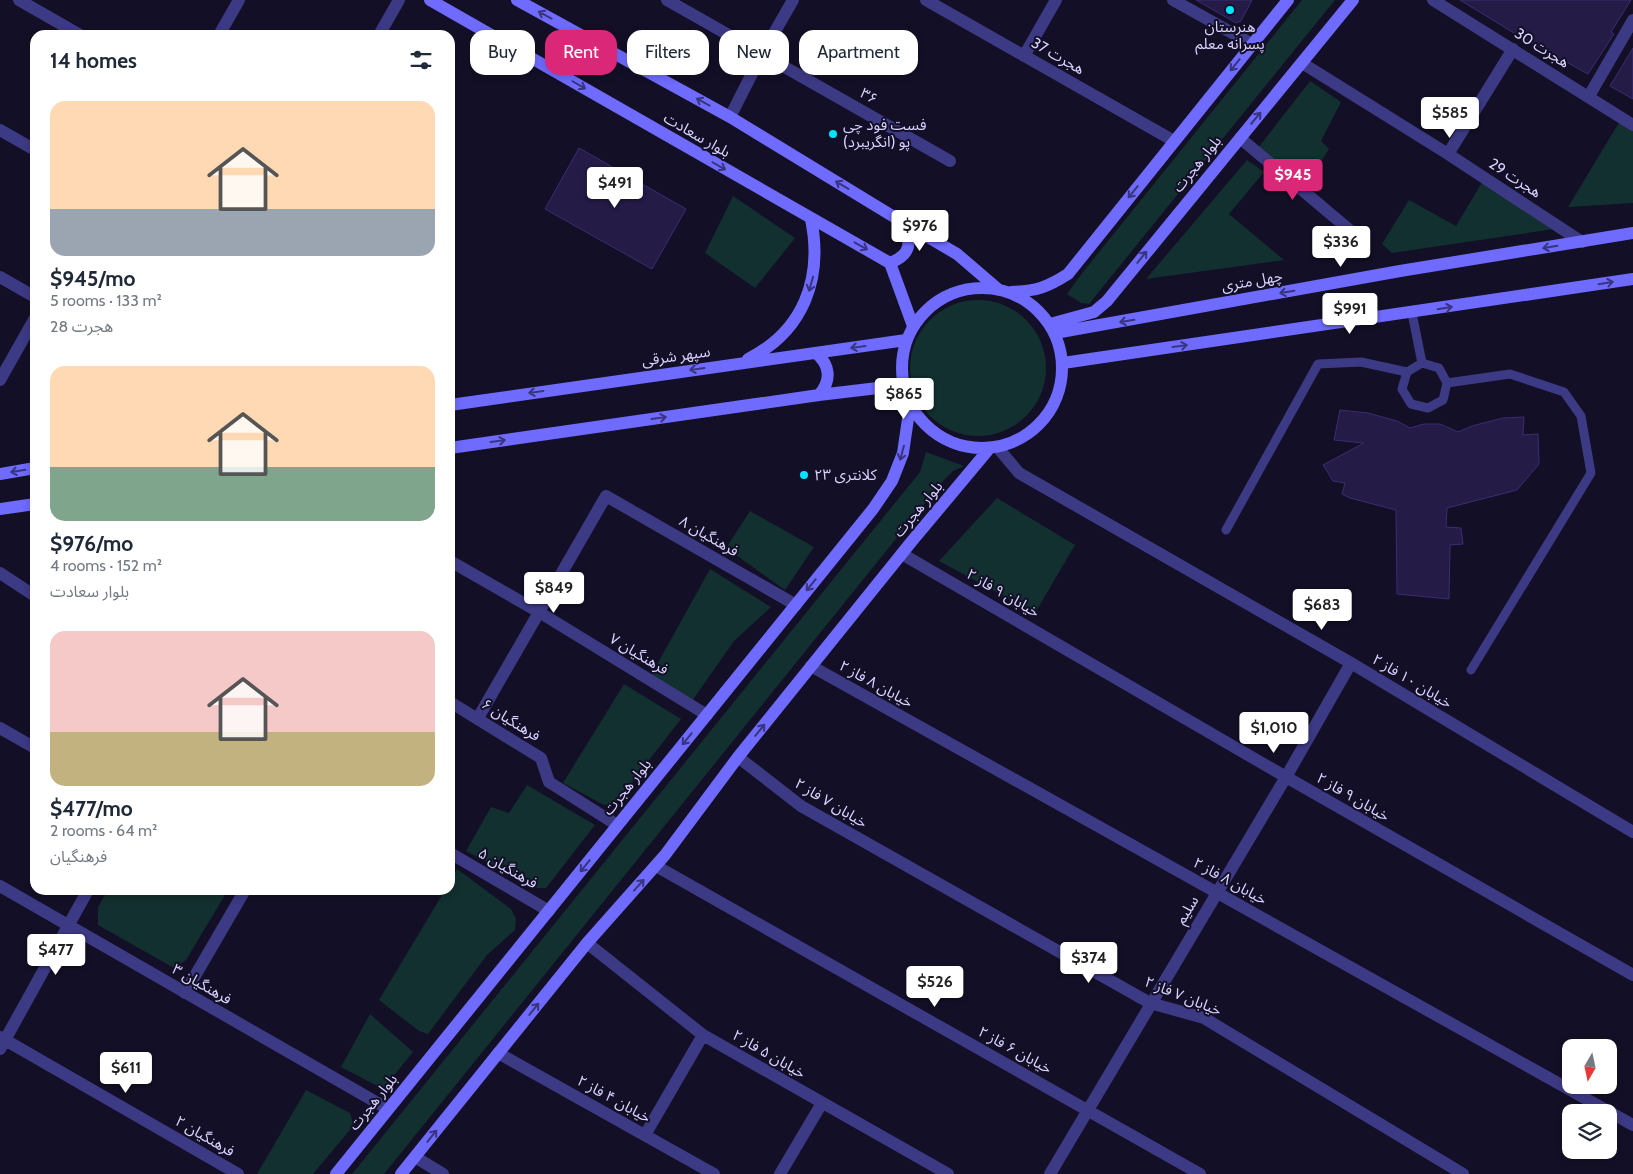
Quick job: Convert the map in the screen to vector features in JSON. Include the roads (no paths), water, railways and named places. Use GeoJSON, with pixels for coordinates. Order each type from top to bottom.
{"type":"FeatureCollection","features":[{"type":"Feature","properties":{"kind":"main road","name":"بلوار سعادت"},"geometry":{"type":"LineString","coordinates":[[430,0],[890,263]]}},
{"type":"Feature","properties":{"kind":"main road","name":"بلوار سعادت"},"geometry":{"type":"LineString","coordinates":[[516,0],[730,117],[957,254],[1003,291]]}},
{"type":"Feature","properties":{"kind":"main road"},"geometry":{"type":"LineString","coordinates":[[1003,291],[1031,304],[1052,329],[1063,363],[1061,386],[1053,408],[1039,426],[1020,440],[994,448],[970,448],[952,443],[935,434],[921,421],[910,405],[903,385],[902,362],[906,340],[913,326],[926,311],[941,299],[959,291],[979,288],[1003,291],[1032,291],[1051,285],[1068,274],[1288,0]]}},
{"type":"Feature","properties":{"kind":"main road","name":"بلوار هجرت"},"geometry":{"type":"LineString","coordinates":[[1052,329],[1094,312],[1107,301],[1353,0]]}},
{"type":"Feature","properties":{"kind":"main road"},"geometry":{"type":"LineString","coordinates":[[742,363],[759,354],[774,342],[788,328],[803,304],[813,276],[816,257],[811,219]]}},
{"type":"Feature","properties":{"kind":"main road"},"geometry":{"type":"LineString","coordinates":[[904,223],[910,238],[906,250],[900,259],[890,263],[913,326]]}},
{"type":"Feature","properties":{"kind":"main road","name":"چهل متری"},"geometry":{"type":"LineString","coordinates":[[1052,329],[1633,233]]}},
{"type":"Feature","properties":{"kind":"main road"},"geometry":{"type":"LineString","coordinates":[[1063,363],[1633,279]]}},
{"type":"Feature","properties":{"kind":"main road","name":"سپهر شرقی"},"geometry":{"type":"LineString","coordinates":[[455,404],[906,340]]}},
{"type":"Feature","properties":{"kind":"main road"},"geometry":{"type":"LineString","coordinates":[[816,352],[828,368],[829,378],[826,387],[819,395]]}},
{"type":"Feature","properties":{"kind":"main road"},"geometry":{"type":"LineString","coordinates":[[455,447],[819,395],[903,385]]}},
{"type":"Feature","properties":{"kind":"main road","name":"بلوار هجرت"},"geometry":{"type":"LineString","coordinates":[[336,1174],[873,509],[892,481],[903,453],[910,405]]}},
{"type":"Feature","properties":{"kind":"main road","name":"بلوار هجرت"},"geometry":{"type":"LineString","coordinates":[[401,1174],[587,943],[656,866],[738,757],[902,554],[994,448]]}},
{"type":"Feature","properties":{"kind":"main road"},"geometry":{"type":"LineString","coordinates":[[0,474],[30,469]]}},
{"type":"Feature","properties":{"kind":"main road"},"geometry":{"type":"LineString","coordinates":[[0,509],[30,505]]}},
{"type":"Feature","properties":{"kind":"street"},"geometry":{"type":"LineString","coordinates":[[19,0],[71,30]]}},
{"type":"Feature","properties":{"kind":"street"},"geometry":{"type":"LineString","coordinates":[[222,30],[239,0]]}},
{"type":"Feature","properties":{"kind":"street"},"geometry":{"type":"LineString","coordinates":[[382,30],[399,0]]}},
{"type":"Feature","properties":{"kind":"street","name":"۳۶"},"geometry":{"type":"LineString","coordinates":[[667,0],[720,30]]}},
{"type":"Feature","properties":{"kind":"street"},"geometry":{"type":"LineString","coordinates":[[776,30],[793,0]]}},
{"type":"Feature","properties":{"kind":"street","name":"هجرت 37"},"geometry":{"type":"LineString","coordinates":[[926,0],[1174,141]]}},
{"type":"Feature","properties":{"kind":"street"},"geometry":{"type":"LineString","coordinates":[[1024,56],[1056,0]]}},
{"type":"Feature","properties":{"kind":"street"},"geometry":{"type":"LineString","coordinates":[[1173,0],[1252,44]]}},
{"type":"Feature","properties":{"kind":"street","name":"هجرت 30"},"geometry":{"type":"LineString","coordinates":[[1433,0],[1633,125]]}},
{"type":"Feature","properties":{"kind":"street"},"geometry":{"type":"LineString","coordinates":[[1589,96],[1633,20]]}},
{"type":"Feature","properties":{"kind":"street"},"geometry":{"type":"LineString","coordinates":[[1448,154],[1513,49]]}},
{"type":"Feature","properties":{"kind":"street","name":"هجرت 29"},"geometry":{"type":"LineString","coordinates":[[1302,64],[1448,154],[1582,242]]}},
{"type":"Feature","properties":{"kind":"street","name":"۳۶"},"geometry":{"type":"LineString","coordinates":[[789,69],[950,161]]}},
{"type":"Feature","properties":{"kind":"street"},"geometry":{"type":"LineString","coordinates":[[730,117],[751,75]]}},
{"type":"Feature","properties":{"kind":"street"},"geometry":{"type":"LineString","coordinates":[[0,130],[30,147]]}},
{"type":"Feature","properties":{"kind":"street"},"geometry":{"type":"LineString","coordinates":[[1240,138],[1364,242]]}},
{"type":"Feature","properties":{"kind":"street"},"geometry":{"type":"LineString","coordinates":[[0,277],[30,294]]}},
{"type":"Feature","properties":{"kind":"street"},"geometry":{"type":"LineString","coordinates":[[0,380],[30,327]]}},
{"type":"Feature","properties":{"kind":"street","name":"خیابان ۱۰ فاز ۲"},"geometry":{"type":"LineString","coordinates":[[994,448],[1019,473],[1351,663],[1633,832]]}},
{"type":"Feature","properties":{"kind":"street","name":"فرهنگیان ۸"},"geometry":{"type":"LineString","coordinates":[[539,612],[606,496],[796,605]]}},
{"type":"Feature","properties":{"kind":"street","name":"خیابان ۹ فاز ۲"},"geometry":{"type":"LineString","coordinates":[[902,554],[1633,976]]}},
{"type":"Feature","properties":{"kind":"street","name":"فرهنگیان ۷"},"geometry":{"type":"LineString","coordinates":[[455,564],[539,612],[707,714]]}},
{"type":"Feature","properties":{"kind":"street"},"geometry":{"type":"LineString","coordinates":[[0,573],[30,593]]}},
{"type":"Feature","properties":{"kind":"street"},"geometry":{"type":"LineString","coordinates":[[478,718],[539,612]]}},
{"type":"Feature","properties":{"kind":"street","name":"سلیم"},"geometry":{"type":"LineString","coordinates":[[1050,1174],[1286,777],[1351,663]]}},
{"type":"Feature","properties":{"kind":"street","name":"خیابان ۸ فاز ۲"},"geometry":{"type":"LineString","coordinates":[[811,666],[1633,1124]]}},
{"type":"Feature","properties":{"kind":"street","name":"فرهنگیان ۶"},"geometry":{"type":"LineString","coordinates":[[455,705],[541,758],[549,782],[617,825]]}},
{"type":"Feature","properties":{"kind":"street"},"geometry":{"type":"LineString","coordinates":[[0,728],[30,745]]}},
{"type":"Feature","properties":{"kind":"street","name":"خیابان ۷ فاز ۲"},"geometry":{"type":"LineString","coordinates":[[738,757],[801,806],[1150,1003],[1204,1018],[1463,1174]]}},
{"type":"Feature","properties":{"kind":"street","name":"فرهنگیان ۵"},"geometry":{"type":"LineString","coordinates":[[455,856],[549,911]]}},
{"type":"Feature","properties":{"kind":"street","name":"خیابان ۶ فاز ۲"},"geometry":{"type":"LineString","coordinates":[[656,866],[1200,1174]]}},
{"type":"Feature","properties":{"kind":"street","name":"فرهنگیان ۳"},"geometry":{"type":"LineString","coordinates":[[0,886],[388,1109]]}},
{"type":"Feature","properties":{"kind":"street"},"geometry":{"type":"LineString","coordinates":[[2,1042],[85,895]]}},
{"type":"Feature","properties":{"kind":"street"},"geometry":{"type":"LineString","coordinates":[[185,993],[242,895]]}},
{"type":"Feature","properties":{"kind":"street","name":"خیابان ۵ فاز ۲"},"geometry":{"type":"LineString","coordinates":[[587,943],[703,1035],[948,1174]]}},
{"type":"Feature","properties":{"kind":"street"},"geometry":{"type":"LineString","coordinates":[[645,1135],[703,1035]]}},
{"type":"Feature","properties":{"kind":"street","name":"فرهنگیان ۲"},"geometry":{"type":"LineString","coordinates":[[2,1042],[238,1174]]}},
{"type":"Feature","properties":{"kind":"street","name":"خیابان ۴ فاز ۲"},"geometry":{"type":"LineString","coordinates":[[498,1053],[714,1174]]}},
{"type":"Feature","properties":{"kind":"street"},"geometry":{"type":"LineString","coordinates":[[780,1174],[822,1103]]}},
{"type":"Feature","properties":{"kind":"street"},"geometry":{"type":"LineString","coordinates":[[415,1157],[443,1174]]}},
{"type":"Feature","properties":{"kind":"lane"},"geometry":{"type":"LineString","coordinates":[[1412,313],[1422,363]]}},
{"type":"Feature","properties":{"kind":"lane"},"geometry":{"type":"LineString","coordinates":[[1226,530],[1318,364],[1361,362],[1407,372]]}},
{"type":"Feature","properties":{"kind":"lane"},"geometry":{"type":"LineString","coordinates":[[1422,363],[1438,368],[1447,383],[1443,400],[1428,408],[1411,404],[1402,389],[1407,372],[1422,363]]}},
{"type":"Feature","properties":{"kind":"lane"},"geometry":{"type":"LineString","coordinates":[[1447,383],[1510,374],[1564,392],[1581,416],[1592,473],[1471,670]]}},
{"type":"Feature","properties":{"kind":"place","name":"هنرستان پسرانه معلم"},"geometry":{"type":"Point","coordinates":[1230,10]}},
{"type":"Feature","properties":{"kind":"place","name":"فست فود چی پو (انگریبرد)"},"geometry":{"type":"Point","coordinates":[833,134]}},
{"type":"Feature","properties":{"kind":"place","name":"کلانتری ۲۳"},"geometry":{"type":"Point","coordinates":[804,475]}}]}
